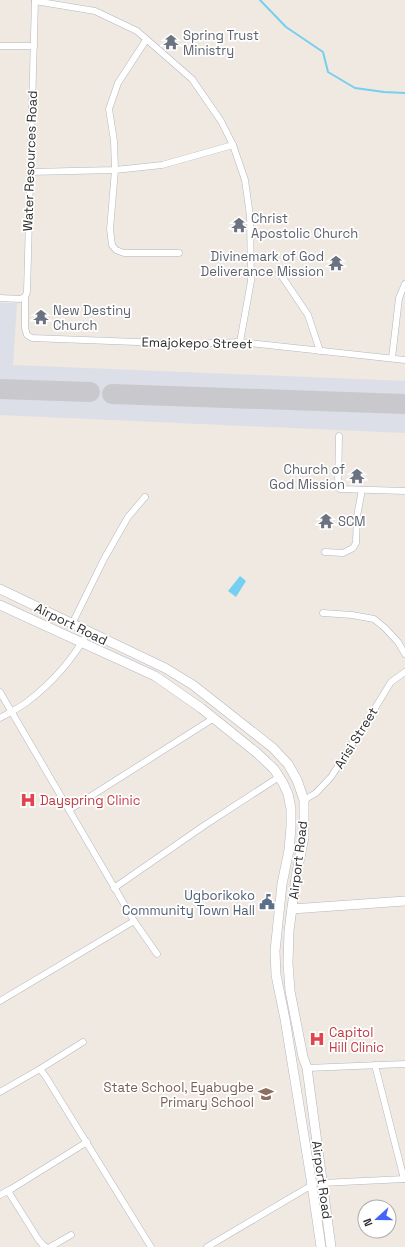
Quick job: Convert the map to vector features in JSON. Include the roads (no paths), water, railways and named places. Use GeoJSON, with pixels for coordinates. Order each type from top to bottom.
{"type":"FeatureCollection","features":[{"type":"Feature","properties":{"kind":"main road","name":"Airport Road"},"geometry":{"type":"LineString","coordinates":[[0,589],[165,668],[199,690],[273,748],[288,764],[297,780],[304,800],[304,837],[296,877],[292,909],[288,947],[289,977],[303,1057],[307,1068],[331,1247]]}},
{"type":"Feature","properties":{"kind":"main road","name":"Airport Road"},"geometry":{"type":"LineString","coordinates":[[0,605],[155,676],[201,708],[257,753],[274,769],[283,783],[288,794],[291,809],[291,827],[289,850],[282,884],[276,937],[276,975],[285,1019],[321,1247]]}},
{"type":"Feature","properties":{"kind":"main road"},"geometry":{"type":"LineString","coordinates":[[292,909],[405,901]]}},
{"type":"Feature","properties":{"kind":"street"},"geometry":{"type":"LineString","coordinates":[[35,1],[96,11],[137,31],[192,79],[221,121],[233,145],[245,180],[250,216],[251,281],[240,342]]}},
{"type":"Feature","properties":{"kind":"street","name":"Water Resources Road"},"geometry":{"type":"LineString","coordinates":[[25,297],[27,292],[35,1]]}},
{"type":"Feature","properties":{"kind":"street"},"geometry":{"type":"LineString","coordinates":[[146,40],[118,82],[109,109],[114,141],[116,170],[110,229],[112,244],[116,250],[124,253],[179,253]]}},
{"type":"Feature","properties":{"kind":"street"},"geometry":{"type":"LineString","coordinates":[[0,46],[34,46]]}},
{"type":"Feature","properties":{"kind":"street"},"geometry":{"type":"LineString","coordinates":[[30,172],[116,170],[162,165],[233,145]]}},
{"type":"Feature","properties":{"kind":"street"},"geometry":{"type":"LineString","coordinates":[[279,272],[308,315],[320,351]]}},
{"type":"Feature","properties":{"kind":"street"},"geometry":{"type":"LineString","coordinates":[[392,358],[399,298],[405,284]]}},
{"type":"Feature","properties":{"kind":"street"},"geometry":{"type":"LineString","coordinates":[[0,298],[20,299],[25,297]]}},
{"type":"Feature","properties":{"kind":"street","name":"Emajokepo Street"},"geometry":{"type":"LineString","coordinates":[[25,297],[25,328],[27,335],[32,338],[189,344],[240,342],[405,360]]}},
{"type":"Feature","properties":{"kind":"street"},"geometry":{"type":"LineString","coordinates":[[339,436],[338,486],[340,489],[405,491]]}},
{"type":"Feature","properties":{"kind":"street"},"geometry":{"type":"LineString","coordinates":[[325,552],[343,553],[353,548],[356,543],[357,516],[362,490]]}},
{"type":"Feature","properties":{"kind":"street"},"geometry":{"type":"LineString","coordinates":[[72,624],[104,559],[128,517],[145,497]]}},
{"type":"Feature","properties":{"kind":"street"},"geometry":{"type":"LineString","coordinates":[[323,613],[352,614],[374,619],[398,642],[405,654]]}},
{"type":"Feature","properties":{"kind":"street"},"geometry":{"type":"LineString","coordinates":[[0,718],[26,702],[57,675],[82,643],[88,632]]}},
{"type":"Feature","properties":{"kind":"street","name":"Arisi Street"},"geometry":{"type":"LineString","coordinates":[[304,800],[316,793],[331,777],[370,718],[391,682],[405,672]]}},
{"type":"Feature","properties":{"kind":"street"},"geometry":{"type":"LineString","coordinates":[[0,692],[114,888],[134,921],[157,954]]}},
{"type":"Feature","properties":{"kind":"street"},"geometry":{"type":"LineString","coordinates":[[69,810],[214,718]]}},
{"type":"Feature","properties":{"kind":"street"},"geometry":{"type":"LineString","coordinates":[[114,888],[205,825],[279,777]]}},
{"type":"Feature","properties":{"kind":"street"},"geometry":{"type":"LineString","coordinates":[[0,1001],[134,921]]}},
{"type":"Feature","properties":{"kind":"street"},"geometry":{"type":"LineString","coordinates":[[0,1092],[83,1042]]}},
{"type":"Feature","properties":{"kind":"street"},"geometry":{"type":"LineString","coordinates":[[307,1068],[405,1064]]}},
{"type":"Feature","properties":{"kind":"street"},"geometry":{"type":"LineString","coordinates":[[322,1183],[404,1179],[375,1065]]}},
{"type":"Feature","properties":{"kind":"street"},"geometry":{"type":"LineString","coordinates":[[40,1069],[152,1247]]}},
{"type":"Feature","properties":{"kind":"street"},"geometry":{"type":"LineString","coordinates":[[46,1247],[38,1239],[8,1190],[87,1142]]}},
{"type":"Feature","properties":{"kind":"street"},"geometry":{"type":"LineString","coordinates":[[0,1195],[16,1185]]}},
{"type":"Feature","properties":{"kind":"street"},"geometry":{"type":"LineString","coordinates":[[207,1247],[312,1185]]}},
{"type":"Feature","properties":{"kind":"street"},"geometry":{"type":"LineString","coordinates":[[50,1247],[71,1234]]}},
{"type":"Feature","properties":{"kind":"water"},"geometry":{"type":"Polygon","coordinates":[[[240,576],[246,581],[236,597],[228,591],[240,576]]]}},
{"type":"Feature","properties":{"kind":"waterway"},"geometry":{"type":"LineString","coordinates":[[260,0],[286,27],[323,52],[328,72],[355,88],[405,93]]}},
{"type":"Feature","properties":{"kind":"place","name":"Spring Trust Ministry"},"geometry":{"type":"Point","coordinates":[171,42]}},
{"type":"Feature","properties":{"kind":"place","name":"Christ Apostolic Church"},"geometry":{"type":"Point","coordinates":[239,225]}},
{"type":"Feature","properties":{"kind":"place","name":"Divinemark of God Deliverance Mission"},"geometry":{"type":"Point","coordinates":[336,263]}},
{"type":"Feature","properties":{"kind":"place","name":"New Destiny Church"},"geometry":{"type":"Point","coordinates":[41,317]}},
{"type":"Feature","properties":{"kind":"place","name":"Church of God Mission"},"geometry":{"type":"Point","coordinates":[357,476]}},
{"type":"Feature","properties":{"kind":"place","name":"SCM"},"geometry":{"type":"Point","coordinates":[326,521]}},
{"type":"Feature","properties":{"kind":"place","name":"Dayspring Clinic"},"geometry":{"type":"Point","coordinates":[28,800]}},
{"type":"Feature","properties":{"kind":"place","name":"Ugborikoko Community Town Hall"},"geometry":{"type":"Point","coordinates":[267,902]}},
{"type":"Feature","properties":{"kind":"place","name":"Capitol Hill Clinic"},"geometry":{"type":"Point","coordinates":[317,1039]}},
{"type":"Feature","properties":{"kind":"place","name":"State School, Eyabugbe Primary School"},"geometry":{"type":"Point","coordinates":[266,1094]}}]}
